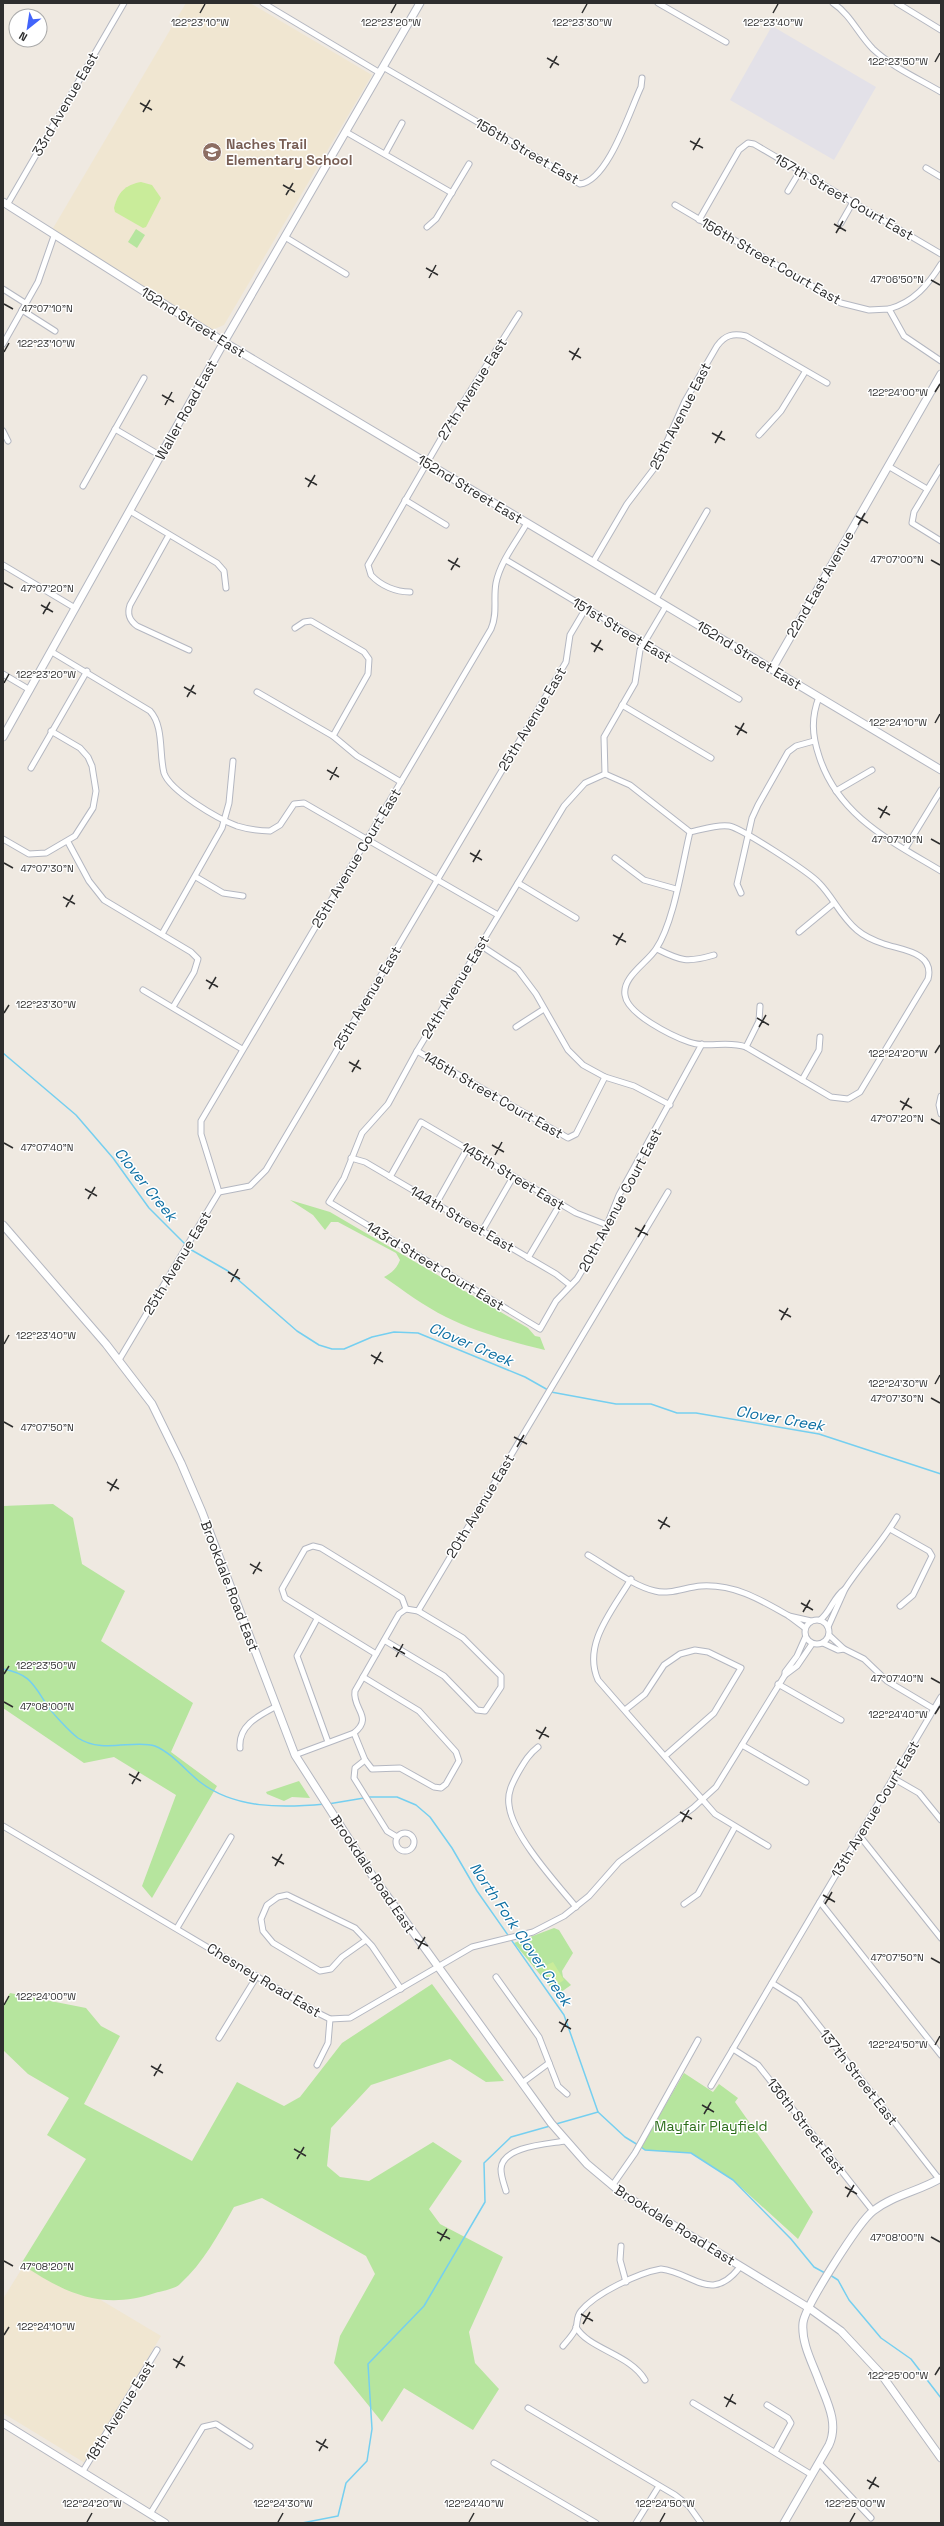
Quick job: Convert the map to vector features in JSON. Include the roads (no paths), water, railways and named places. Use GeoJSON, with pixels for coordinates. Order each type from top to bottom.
{"type":"FeatureCollection","features":[{"type":"Feature","properties":{"kind":"main road","name":"Waller Road East"},"geometry":{"type":"LineString","coordinates":[[3,737],[52,652],[75,608],[224,342],[420,3]]}},
{"type":"Feature","properties":{"kind":"main road","name":"152nd Street East"},"geometry":{"type":"LineString","coordinates":[[5,204],[224,342],[941,770]]}},
{"type":"Feature","properties":{"kind":"main road","name":"22nd East Avenue"},"geometry":{"type":"LineString","coordinates":[[772,669],[941,374]]}},
{"type":"Feature","properties":{"kind":"main road","name":"Brookdale Road East"},"geometry":{"type":"LineString","coordinates":[[3,1225],[119,1360],[152,1404],[181,1463],[217,1550],[275,1708],[295,1755],[367,1868],[564,2141],[612,2186],[655,2216],[809,2308],[841,2331],[868,2359],[941,2458]]}},
{"type":"Feature","properties":{"kind":"main road"},"geometry":{"type":"LineString","coordinates":[[785,2523],[831,2441],[833,2422],[804,2338],[803,2323],[809,2308],[858,2227],[873,2211],[894,2198],[940,2178]]}},
{"type":"Feature","properties":{"kind":"main road"},"geometry":{"type":"LineString","coordinates":[[3,2423],[165,2523]]}},
{"type":"Feature","properties":{"kind":"street","name":"33rd Avenue East"},"geometry":{"type":"LineString","coordinates":[[5,204],[124,3]]}},
{"type":"Feature","properties":{"kind":"street","name":"156th Street East"},"geometry":{"type":"LineString","coordinates":[[263,3],[517,145],[580,184],[593,180],[616,145],[642,87],[642,78]]}},
{"type":"Feature","properties":{"kind":"street"},"geometry":{"type":"LineString","coordinates":[[658,3],[726,42]]}},
{"type":"Feature","properties":{"kind":"street"},"geometry":{"type":"LineString","coordinates":[[832,3],[848,14],[872,48],[882,56],[941,92]]}},
{"type":"Feature","properties":{"kind":"street"},"geometry":{"type":"LineString","coordinates":[[897,3],[941,30]]}},
{"type":"Feature","properties":{"kind":"street"},"geometry":{"type":"LineString","coordinates":[[385,154],[402,124]]}},
{"type":"Feature","properties":{"kind":"street"},"geometry":{"type":"LineString","coordinates":[[346,132],[452,193]]}},
{"type":"Feature","properties":{"kind":"street","name":"157th Street Court East"},"geometry":{"type":"LineString","coordinates":[[699,220],[739,150],[746,144],[754,144],[941,254]]}},
{"type":"Feature","properties":{"kind":"street"},"geometry":{"type":"LineString","coordinates":[[427,227],[436,219],[469,164]]}},
{"type":"Feature","properties":{"kind":"street"},"geometry":{"type":"LineString","coordinates":[[926,168],[941,177]]}},
{"type":"Feature","properties":{"kind":"street"},"geometry":{"type":"LineString","coordinates":[[788,191],[800,172]]}},
{"type":"Feature","properties":{"kind":"street"},"geometry":{"type":"LineString","coordinates":[[841,223],[853,202]]}},
{"type":"Feature","properties":{"kind":"street","name":"156th Street Court East"},"geometry":{"type":"LineString","coordinates":[[675,205],[842,303],[869,310],[889,309],[905,303],[916,296],[929,282],[941,264]]}},
{"type":"Feature","properties":{"kind":"street"},"geometry":{"type":"LineString","coordinates":[[3,344],[45,265],[54,236]]}},
{"type":"Feature","properties":{"kind":"street"},"geometry":{"type":"LineString","coordinates":[[285,237],[346,274]]}},
{"type":"Feature","properties":{"kind":"street"},"geometry":{"type":"LineString","coordinates":[[3,289],[25,303]]}},
{"type":"Feature","properties":{"kind":"street"},"geometry":{"type":"LineString","coordinates":[[889,309],[904,336],[941,361]]}},
{"type":"Feature","properties":{"kind":"street"},"geometry":{"type":"LineString","coordinates":[[22,310],[55,331]]}},
{"type":"Feature","properties":{"kind":"street","name":"27th Avenue East"},"geometry":{"type":"LineString","coordinates":[[410,592],[394,590],[373,578],[368,570],[372,556],[427,463],[519,314]]}},
{"type":"Feature","properties":{"kind":"street","name":"25th Avenue East"},"geometry":{"type":"LineString","coordinates":[[593,562],[624,508],[656,466],[680,412],[717,346],[731,334],[746,336],[805,372]]}},
{"type":"Feature","properties":{"kind":"street"},"geometry":{"type":"LineString","coordinates":[[759,435],[781,411],[805,372],[827,383]]}},
{"type":"Feature","properties":{"kind":"street"},"geometry":{"type":"LineString","coordinates":[[83,486],[144,378]]}},
{"type":"Feature","properties":{"kind":"street"},"geometry":{"type":"LineString","coordinates":[[115,429],[161,456]]}},
{"type":"Feature","properties":{"kind":"street"},"geometry":{"type":"LineString","coordinates":[[3,431],[8,441]]}},
{"type":"Feature","properties":{"kind":"street"},"geometry":{"type":"LineString","coordinates":[[888,466],[928,489]]}},
{"type":"Feature","properties":{"kind":"street"},"geometry":{"type":"LineString","coordinates":[[941,467],[914,512],[912,522],[941,541]]}},
{"type":"Feature","properties":{"kind":"street"},"geometry":{"type":"LineString","coordinates":[[405,500],[446,525]]}},
{"type":"Feature","properties":{"kind":"street"},"geometry":{"type":"LineString","coordinates":[[130,511],[217,563],[224,571],[226,588]]}},
{"type":"Feature","properties":{"kind":"street"},"geometry":{"type":"LineString","coordinates":[[656,599],[707,511]]}},
{"type":"Feature","properties":{"kind":"street","name":"25th Avenue Court East"},"geometry":{"type":"LineString","coordinates":[[219,1192],[200,1134],[200,1125],[242,1049],[491,629],[496,610],[496,584],[499,572],[528,523]]}},
{"type":"Feature","properties":{"kind":"street"},"geometry":{"type":"LineString","coordinates":[[169,535],[130,605],[129,617],[137,626],[190,650]]}},
{"type":"Feature","properties":{"kind":"street","name":"151st Street East"},"geometry":{"type":"LineString","coordinates":[[506,560],[739,699]]}},
{"type":"Feature","properties":{"kind":"street"},"geometry":{"type":"LineString","coordinates":[[3,565],[75,608]]}},
{"type":"Feature","properties":{"kind":"street"},"geometry":{"type":"LineString","coordinates":[[666,606],[644,642],[637,658],[638,673],[635,683],[604,737],[605,774],[630,785],[690,832],[728,826],[748,836],[811,875],[860,933],[881,943],[912,951],[925,961],[928,972],[925,983],[869,1078],[857,1094],[848,1099],[827,1095],[746,1047],[731,1043],[702,1044],[680,1038],[632,1010],[625,995],[627,984],[657,949],[668,922],[690,832]]}},
{"type":"Feature","properties":{"kind":"street","name":"25th Avenue East"},"geometry":{"type":"LineString","coordinates":[[119,1360],[219,1192],[250,1186],[261,1177],[566,662],[570,635],[586,608]]}},
{"type":"Feature","properties":{"kind":"street"},"geometry":{"type":"LineString","coordinates":[[296,628],[304,622],[311,621],[364,652],[370,663],[368,674],[333,736]]}},
{"type":"Feature","properties":{"kind":"street"},"geometry":{"type":"LineString","coordinates":[[52,652],[144,706],[154,716],[168,780],[180,793],[225,820],[236,826],[270,831],[280,824],[291,806],[298,802],[304,803],[498,916]]}},
{"type":"Feature","properties":{"kind":"street"},"geometry":{"type":"LineString","coordinates":[[31,768],[86,671]]}},
{"type":"Feature","properties":{"kind":"street"},"geometry":{"type":"LineString","coordinates":[[3,674],[30,690]]}},
{"type":"Feature","properties":{"kind":"street"},"geometry":{"type":"LineString","coordinates":[[257,692],[333,736],[357,756],[401,782]]}},
{"type":"Feature","properties":{"kind":"street"},"geometry":{"type":"LineString","coordinates":[[819,697],[813,715],[814,740],[825,772],[836,791],[863,822],[941,871]]}},
{"type":"Feature","properties":{"kind":"street"},"geometry":{"type":"LineString","coordinates":[[622,705],[711,758]]}},
{"type":"Feature","properties":{"kind":"street"},"geometry":{"type":"LineString","coordinates":[[3,839],[35,855],[46,853],[68,842],[79,832],[93,808],[96,791],[94,777],[88,757],[80,748],[51,732]]}},
{"type":"Feature","properties":{"kind":"street"},"geometry":{"type":"LineString","coordinates":[[741,893],[737,884],[748,836],[758,805],[788,752],[796,746],[814,740]]}},
{"type":"Feature","properties":{"kind":"street"},"geometry":{"type":"LineString","coordinates":[[162,934],[196,877],[225,820],[233,761]]}},
{"type":"Feature","properties":{"kind":"street"},"geometry":{"type":"LineString","coordinates":[[836,791],[872,770]]}},
{"type":"Feature","properties":{"kind":"street","name":"24th Avenue East"},"geometry":{"type":"LineString","coordinates":[[329,1202],[344,1178],[362,1133],[388,1104],[417,1051],[564,806],[579,788],[605,774]]}},
{"type":"Feature","properties":{"kind":"street"},"geometry":{"type":"LineString","coordinates":[[905,849],[941,790]]}},
{"type":"Feature","properties":{"kind":"street"},"geometry":{"type":"LineString","coordinates":[[68,842],[101,896],[162,934],[198,959],[194,972],[173,1007]]}},
{"type":"Feature","properties":{"kind":"street"},"geometry":{"type":"LineString","coordinates":[[615,858],[644,880],[676,889]]}},
{"type":"Feature","properties":{"kind":"street"},"geometry":{"type":"LineString","coordinates":[[196,877],[223,893],[243,896]]}},
{"type":"Feature","properties":{"kind":"street"},"geometry":{"type":"LineString","coordinates":[[518,883],[576,918]]}},
{"type":"Feature","properties":{"kind":"street"},"geometry":{"type":"LineString","coordinates":[[799,932],[834,904]]}},
{"type":"Feature","properties":{"kind":"street"},"geometry":{"type":"LineString","coordinates":[[480,945],[518,970],[574,1056],[588,1068],[605,1077],[634,1086],[670,1105]]}},
{"type":"Feature","properties":{"kind":"street"},"geometry":{"type":"LineString","coordinates":[[657,949],[683,961],[694,961],[714,955]]}},
{"type":"Feature","properties":{"kind":"street"},"geometry":{"type":"LineString","coordinates":[[143,990],[242,1049]]}},
{"type":"Feature","properties":{"kind":"street"},"geometry":{"type":"LineString","coordinates":[[746,1047],[759,1021],[760,1006]]}},
{"type":"Feature","properties":{"kind":"street"},"geometry":{"type":"LineString","coordinates":[[516,1027],[544,1009]]}},
{"type":"Feature","properties":{"kind":"street"},"geometry":{"type":"LineString","coordinates":[[802,1080],[819,1050],[820,1037]]}},
{"type":"Feature","properties":{"kind":"street","name":"20th Avenue Court East"},"geometry":{"type":"LineString","coordinates":[[540,1329],[556,1301],[577,1279],[602,1237],[619,1195],[670,1105],[702,1044]]}},
{"type":"Feature","properties":{"kind":"street","name":"145th Street Court East"},"geometry":{"type":"LineString","coordinates":[[417,1051],[568,1138],[576,1134],[605,1077]]}},
{"type":"Feature","properties":{"kind":"street"},"geometry":{"type":"LineString","coordinates":[[941,1096],[939,1105],[941,1113]]}},
{"type":"Feature","properties":{"kind":"street","name":"145th Street East"},"geometry":{"type":"LineString","coordinates":[[390,1177],[421,1122],[583,1217],[606,1225]]}},
{"type":"Feature","properties":{"kind":"street"},"geometry":{"type":"LineString","coordinates":[[436,1204],[467,1149]]}},
{"type":"Feature","properties":{"kind":"street","name":"144th Street East"},"geometry":{"type":"LineString","coordinates":[[351,1158],[365,1162],[528,1258],[570,1285]]}},
{"type":"Feature","properties":{"kind":"street"},"geometry":{"type":"LineString","coordinates":[[482,1231],[513,1177]]}},
{"type":"Feature","properties":{"kind":"street","name":"20th Avenue East"},"geometry":{"type":"LineString","coordinates":[[418,1610],[668,1192]]}},
{"type":"Feature","properties":{"kind":"street","name":"143rd Street Court East"},"geometry":{"type":"LineString","coordinates":[[329,1202],[540,1329]]}},
{"type":"Feature","properties":{"kind":"street"},"geometry":{"type":"LineString","coordinates":[[528,1258],[560,1204]]}},
{"type":"Feature","properties":{"kind":"street"},"geometry":{"type":"LineString","coordinates":[[789,1616],[811,1621],[820,1620],[828,1612],[838,1595],[845,1589],[890,1529],[897,1517]]}},
{"type":"Feature","properties":{"kind":"street"},"geometry":{"type":"LineString","coordinates":[[890,1529],[929,1551],[932,1556],[913,1595],[900,1606]]}},
{"type":"Feature","properties":{"kind":"street"},"geometry":{"type":"LineString","coordinates":[[376,1654],[287,1600],[282,1589],[305,1549],[313,1546],[321,1548],[402,1598],[406,1609]]}},
{"type":"Feature","properties":{"kind":"street"},"geometry":{"type":"LineString","coordinates":[[588,1555],[658,1592],[707,1586],[734,1589],[758,1599],[789,1616],[804,1628],[805,1638],[797,1656],[785,1672],[785,1675]]}},
{"type":"Feature","properties":{"kind":"street"},"geometry":{"type":"LineString","coordinates":[[631,1579],[598,1635],[593,1651],[594,1666],[598,1680],[715,1814],[768,1846]]}},
{"type":"Feature","properties":{"kind":"street"},"geometry":{"type":"LineString","coordinates":[[823,1643],[828,1636],[828,1627],[845,1589]]}},
{"type":"Feature","properties":{"kind":"street"},"geometry":{"type":"LineString","coordinates":[[295,1755],[354,1733],[362,1723],[354,1694],[362,1677],[399,1614],[406,1609],[418,1610],[472,1645],[501,1676],[502,1687],[485,1711],[471,1705],[444,1676],[384,1640]]}},
{"type":"Feature","properties":{"kind":"street"},"geometry":{"type":"LineString","coordinates":[[317,1619],[297,1656],[328,1742]]}},
{"type":"Feature","properties":{"kind":"street"},"geometry":{"type":"LineString","coordinates":[[820,1620],[828,1627]]}},
{"type":"Feature","properties":{"kind":"street"},"geometry":{"type":"LineString","coordinates":[[804,1628],[811,1621]]}},
{"type":"Feature","properties":{"kind":"street"},"geometry":{"type":"LineString","coordinates":[[828,1636],[844,1649],[864,1659],[887,1682],[934,1710]]}},
{"type":"Feature","properties":{"kind":"street"},"geometry":{"type":"LineString","coordinates":[[805,1638],[812,1644],[823,1643],[838,1650],[844,1649]]}},
{"type":"Feature","properties":{"kind":"street"},"geometry":{"type":"LineString","coordinates":[[785,1675],[797,1666],[812,1644]]}},
{"type":"Feature","properties":{"kind":"street"},"geometry":{"type":"LineString","coordinates":[[625,1710],[645,1694],[664,1665],[680,1654],[695,1650],[708,1652],[741,1668],[714,1713],[664,1756]]}},
{"type":"Feature","properties":{"kind":"street","name":"Chesney Road East"},"geometry":{"type":"LineString","coordinates":[[3,1826],[330,2019],[340,2020],[357,2015],[437,1966],[472,1947],[496,1939],[514,1937],[544,1928],[576,1907],[618,1862],[702,1800],[722,1779],[778,1684],[785,1675]]}},
{"type":"Feature","properties":{"kind":"street"},"geometry":{"type":"LineString","coordinates":[[354,1733],[365,1760],[372,1769],[400,1768],[434,1787],[441,1788],[449,1780],[459,1758],[451,1746],[419,1711],[362,1677]]}},
{"type":"Feature","properties":{"kind":"street"},"geometry":{"type":"LineString","coordinates":[[778,1684],[841,1720]]}},
{"type":"Feature","properties":{"kind":"street","name":"13th Avenue Court East"},"geometry":{"type":"LineString","coordinates":[[712,2086],[941,1697]]}},
{"type":"Feature","properties":{"kind":"street"},"geometry":{"type":"LineString","coordinates":[[240,1748],[240,1737],[247,1726],[260,1715],[275,1708]]}},
{"type":"Feature","properties":{"kind":"street"},"geometry":{"type":"LineString","coordinates":[[742,1745],[806,1782]]}},
{"type":"Feature","properties":{"kind":"street"},"geometry":{"type":"LineString","coordinates":[[538,1747],[528,1755],[511,1786],[509,1798],[510,1812],[534,1855],[576,1907]]}},
{"type":"Feature","properties":{"kind":"street"},"geometry":{"type":"LineString","coordinates":[[365,1760],[355,1768],[354,1778],[387,1831],[397,1837]]}},
{"type":"Feature","properties":{"kind":"street"},"geometry":{"type":"LineString","coordinates":[[894,1778],[919,1793],[941,1820]]}},
{"type":"Feature","properties":{"kind":"street"},"geometry":{"type":"LineString","coordinates":[[684,1904],[698,1894],[735,1826]]}},
{"type":"Feature","properties":{"kind":"street"},"geometry":{"type":"LineString","coordinates":[[860,1835],[941,1938]]}},
{"type":"Feature","properties":{"kind":"street"},"geometry":{"type":"LineString","coordinates":[[176,1928],[231,1837]]}},
{"type":"Feature","properties":{"kind":"street"},"geometry":{"type":"LineString","coordinates":[[366,1940],[324,1972],[316,1969],[269,1940],[261,1928],[263,1912],[271,1902],[287,1895],[351,1925],[366,1940],[401,1989]]}},
{"type":"Feature","properties":{"kind":"street"},"geometry":{"type":"LineString","coordinates":[[820,1902],[827,1908],[941,2054]]}},
{"type":"Feature","properties":{"kind":"street"},"geometry":{"type":"LineString","coordinates":[[219,2038],[257,1976]]}},
{"type":"Feature","properties":{"kind":"street"},"geometry":{"type":"LineString","coordinates":[[496,1977],[539,2037],[558,2086],[567,2094]]}},
{"type":"Feature","properties":{"kind":"street","name":"137th Street East"},"geometry":{"type":"LineString","coordinates":[[772,1983],[799,2000],[940,2178]]}},
{"type":"Feature","properties":{"kind":"street"},"geometry":{"type":"LineString","coordinates":[[316,2065],[328,2043],[330,2019]]}},
{"type":"Feature","properties":{"kind":"street"},"geometry":{"type":"LineString","coordinates":[[612,2186],[635,2152],[698,2040]]}},
{"type":"Feature","properties":{"kind":"street","name":"136th Street East"},"geometry":{"type":"LineString","coordinates":[[733,2049],[758,2065],[873,2211]]}},
{"type":"Feature","properties":{"kind":"street"},"geometry":{"type":"LineString","coordinates":[[522,2082],[549,2063]]}},
{"type":"Feature","properties":{"kind":"street"},"geometry":{"type":"LineString","coordinates":[[506,2191],[501,2170],[504,2161],[511,2154],[528,2147],[564,2141]]}},
{"type":"Feature","properties":{"kind":"street"},"geometry":{"type":"LineString","coordinates":[[620,2246],[620,2260],[626,2282]]}},
{"type":"Feature","properties":{"kind":"street"},"geometry":{"type":"LineString","coordinates":[[563,2346],[576,2327],[576,2318],[593,2300],[626,2282],[661,2269],[700,2283],[714,2286],[728,2281],[740,2267]]}},
{"type":"Feature","properties":{"kind":"street"},"geometry":{"type":"LineString","coordinates":[[576,2327],[588,2339],[636,2367],[645,2380]]}},
{"type":"Feature","properties":{"kind":"street","name":"18th Avenue East"},"geometry":{"type":"LineString","coordinates":[[83,2471],[157,2350]]}},
{"type":"Feature","properties":{"kind":"street"},"geometry":{"type":"LineString","coordinates":[[693,2403],[812,2475]]}},
{"type":"Feature","properties":{"kind":"street"},"geometry":{"type":"LineString","coordinates":[[767,2405],[788,2418],[791,2423],[775,2452]]}},
{"type":"Feature","properties":{"kind":"street"},"geometry":{"type":"LineString","coordinates":[[528,2408],[659,2486],[686,2504],[701,2523]]}},
{"type":"Feature","properties":{"kind":"street"},"geometry":{"type":"LineString","coordinates":[[150,2514],[199,2431],[210,2423],[216,2424],[250,2446]]}},
{"type":"Feature","properties":{"kind":"street"},"geometry":{"type":"LineString","coordinates":[[494,2463],[596,2523]]}},
{"type":"Feature","properties":{"kind":"street"},"geometry":{"type":"LineString","coordinates":[[819,2463],[871,2518]]}},
{"type":"Feature","properties":{"kind":"street"},"geometry":{"type":"LineString","coordinates":[[636,2523],[659,2486]]}},
{"type":"Feature","properties":{"kind":"waterway","name":"Clover Creek"},"geometry":{"type":"LineString","coordinates":[[3,1053],[76,1115],[113,1158],[149,1208],[186,1245]]}},
{"type":"Feature","properties":{"kind":"waterway","name":"Clover Creek"},"geometry":{"type":"LineString","coordinates":[[188,1248],[228,1271],[297,1331],[319,1345],[332,1349],[344,1349],[372,1337],[394,1332],[418,1333],[525,1377],[548,1390]]}},
{"type":"Feature","properties":{"kind":"waterway","name":"Clover Creek"},"geometry":{"type":"LineString","coordinates":[[551,1392],[616,1404],[651,1404],[677,1413],[696,1413],[819,1434],[941,1474]]}},
{"type":"Feature","properties":{"kind":"waterway","name":"North Fork Clover Creek"},"geometry":{"type":"LineString","coordinates":[[3,1669],[19,1674],[30,1681],[61,1722],[78,1738],[87,1743],[108,1746],[138,1744],[155,1746],[179,1762],[200,1782],[214,1791],[244,1802],[276,1806],[325,1804]]}},
{"type":"Feature","properties":{"kind":"waterway","name":"North Fork Clover Creek"},"geometry":{"type":"LineString","coordinates":[[368,1797],[397,1797],[416,1805],[430,1817],[452,1848],[477,1891],[564,2015],[598,2112],[625,2137],[638,2145]]}},
{"type":"Feature","properties":{"kind":"waterway","name":"North Fork Clover Creek"},"geometry":{"type":"LineString","coordinates":[[328,1804],[364,1798]]}},
{"type":"Feature","properties":{"kind":"waterway"},"geometry":{"type":"LineString","coordinates":[[556,2124],[598,2112]]}},
{"type":"Feature","properties":{"kind":"waterway"},"geometry":{"type":"LineString","coordinates":[[302,2523],[338,2516],[346,2483],[367,2461],[372,2429],[368,2364],[424,2306],[485,2202],[484,2163],[511,2137],[550,2126]]}},
{"type":"Feature","properties":{"kind":"waterway","name":"North Fork Clover Creek"},"geometry":{"type":"LineString","coordinates":[[641,2147],[645,2150],[691,2153],[733,2180],[791,2239],[814,2267],[825,2273]]}},
{"type":"Feature","properties":{"kind":"waterway","name":"North Fork Clover Creek"},"geometry":{"type":"LineString","coordinates":[[830,2275],[838,2280],[849,2300],[881,2338],[911,2359],[941,2398]]}},
{"type":"Feature","properties":{"kind":"place","name":"Naches Trail Elementary School"},"geometry":{"type":"Point","coordinates":[212,152]}},
{"type":"Feature","properties":{"kind":"park label","name":"Mayfair Playfield"},"geometry":{"type":"Point","coordinates":[711,2126]}}]}
